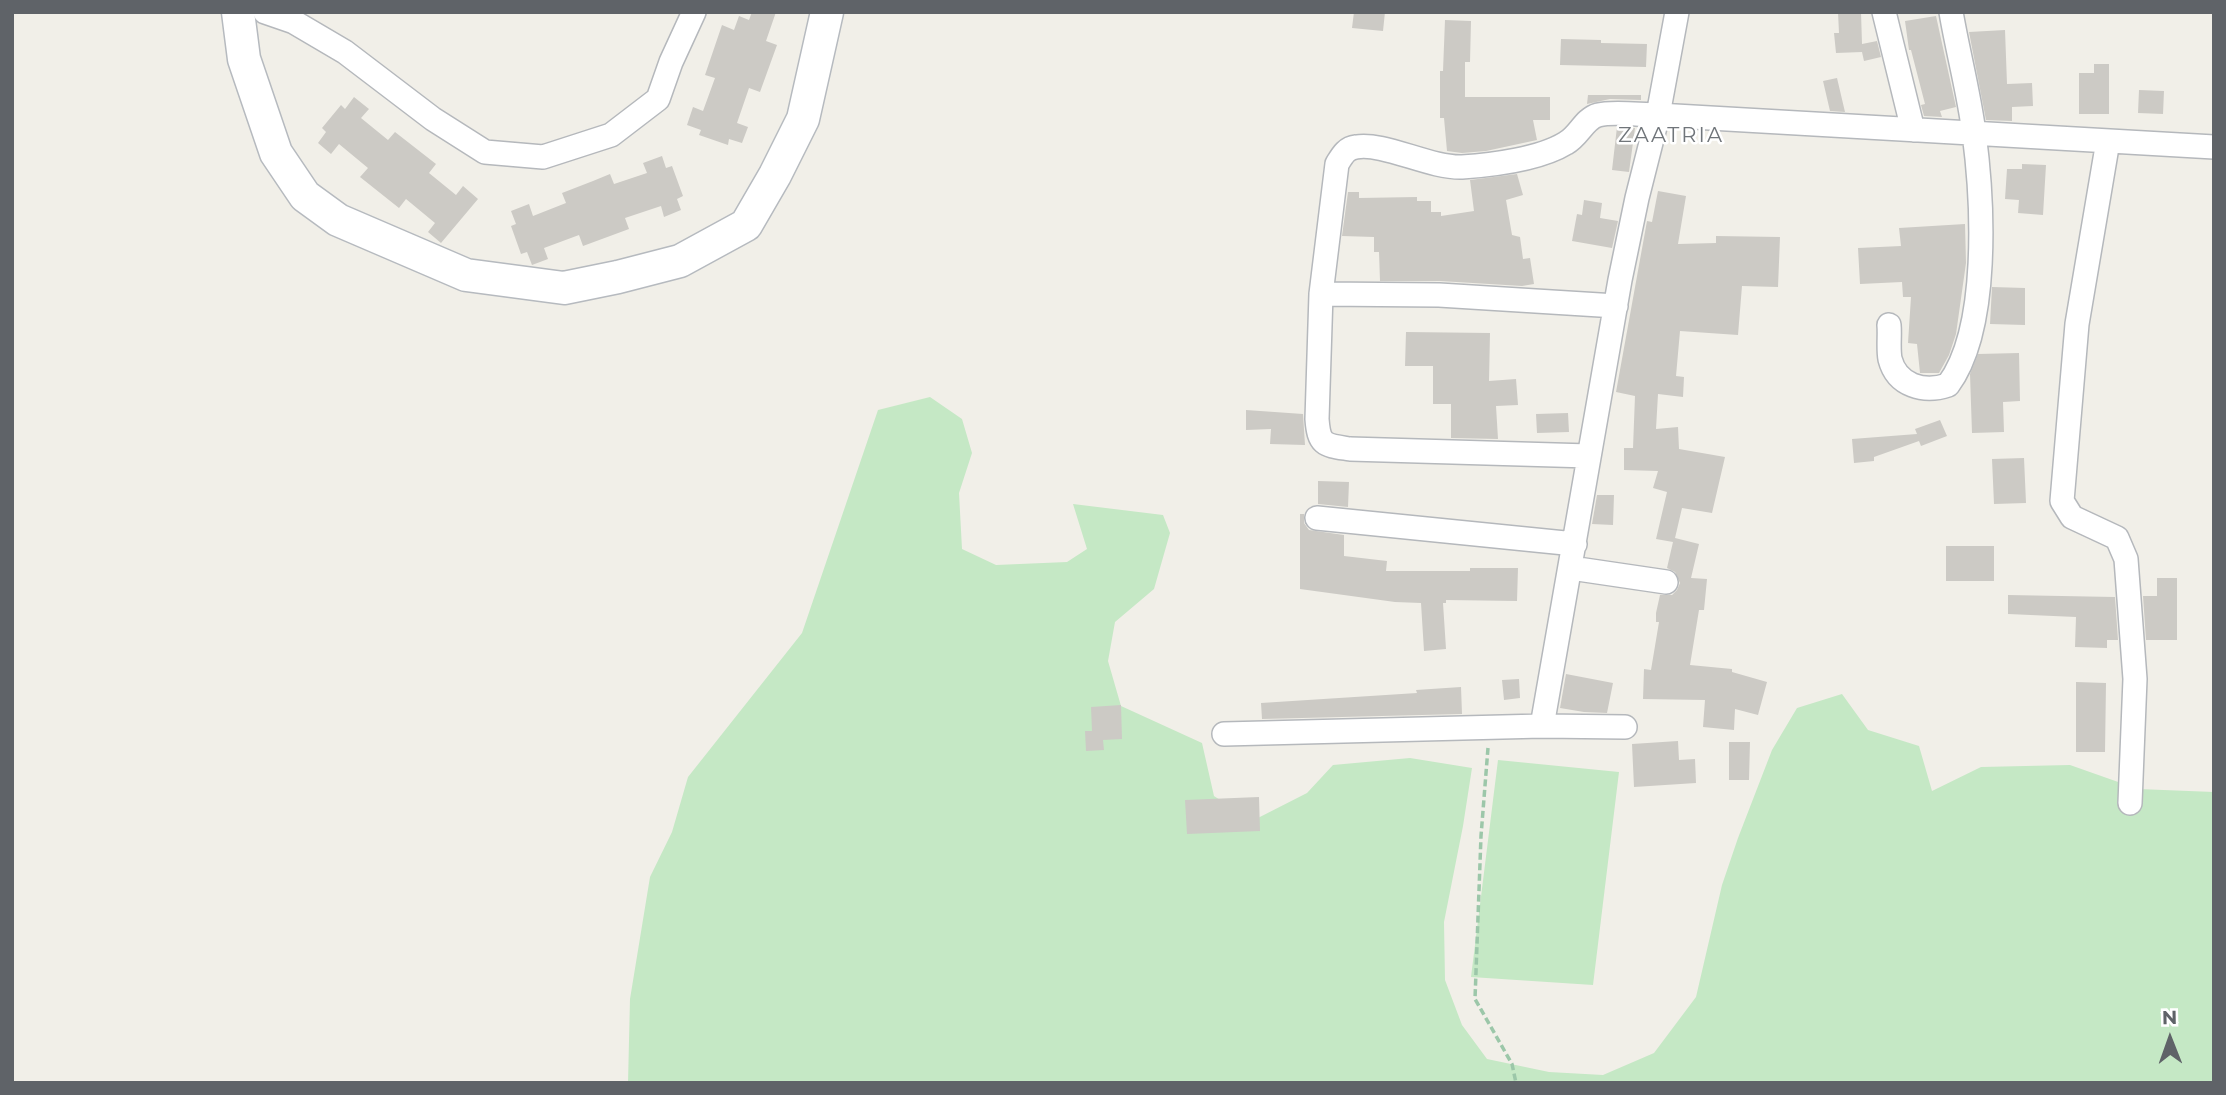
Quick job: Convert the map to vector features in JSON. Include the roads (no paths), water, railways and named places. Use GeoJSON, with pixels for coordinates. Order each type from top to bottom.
{"type":"FeatureCollection","features":[{"type":"Feature","properties":{"kind":"street"},"geometry":{"type":"LineString","coordinates":[[238,12],[244,60],[276,153],[305,197],[338,220],[466,275],[564,288],[680,261],[746,225],[803,119],[827,12]]}},
{"type":"Feature","properties":{"kind":"street"},"geometry":{"type":"LineString","coordinates":[[265,12],[294,22],[345,52],[433,119],[485,152],[543,157],[611,135],[658,99],[671,62],[694,12]]}},
{"type":"Feature","properties":{"kind":"street"},"geometry":{"type":"LineString","coordinates":[[1542,726],[1616,306],[1637,198],[1658,115],[1677,12]]}},
{"type":"Feature","properties":{"kind":"street"},"geometry":{"type":"LineString","coordinates":[[1884,12],[1913,130]]}},
{"type":"Feature","properties":{"kind":"street"},"geometry":{"type":"LineString","coordinates":[[1889,325],[1890,358],[1903,381],[1918,388],[1936,389],[1948,385],[1961,361],[1976,300],[1981,231],[1974,134],[1951,12]]}},
{"type":"Feature","properties":{"kind":"street"},"geometry":{"type":"LineString","coordinates":[[1589,456],[1350,449],[1326,445],[1318,436],[1321,294],[1337,164],[1344,152],[1356,147],[1377,148],[1428,163],[1460,167],[1543,154],[1568,142],[1589,120],[1600,115],[1658,115],[2214,147]]}},
{"type":"Feature","properties":{"kind":"street"},"geometry":{"type":"LineString","coordinates":[[2108,141],[2077,324],[2062,501],[2072,517],[2117,538],[2126,559],[2135,679],[2130,803]]}},
{"type":"Feature","properties":{"kind":"street"},"geometry":{"type":"LineString","coordinates":[[1321,294],[1439,295],[1616,306]]}},
{"type":"Feature","properties":{"kind":"street"},"geometry":{"type":"LineString","coordinates":[[1317,519],[1575,544]]}},
{"type":"Feature","properties":{"kind":"street"},"geometry":{"type":"LineString","coordinates":[[1571,568],[1666,582]]}},
{"type":"Feature","properties":{"kind":"street"},"geometry":{"type":"LineString","coordinates":[[1224,734],[1542,726],[1625,727]]}},
{"type":"Feature","properties":{"kind":"district","name":"ZAATRIA"},"geometry":{"type":"Point","coordinates":[1671,136]}}]}
